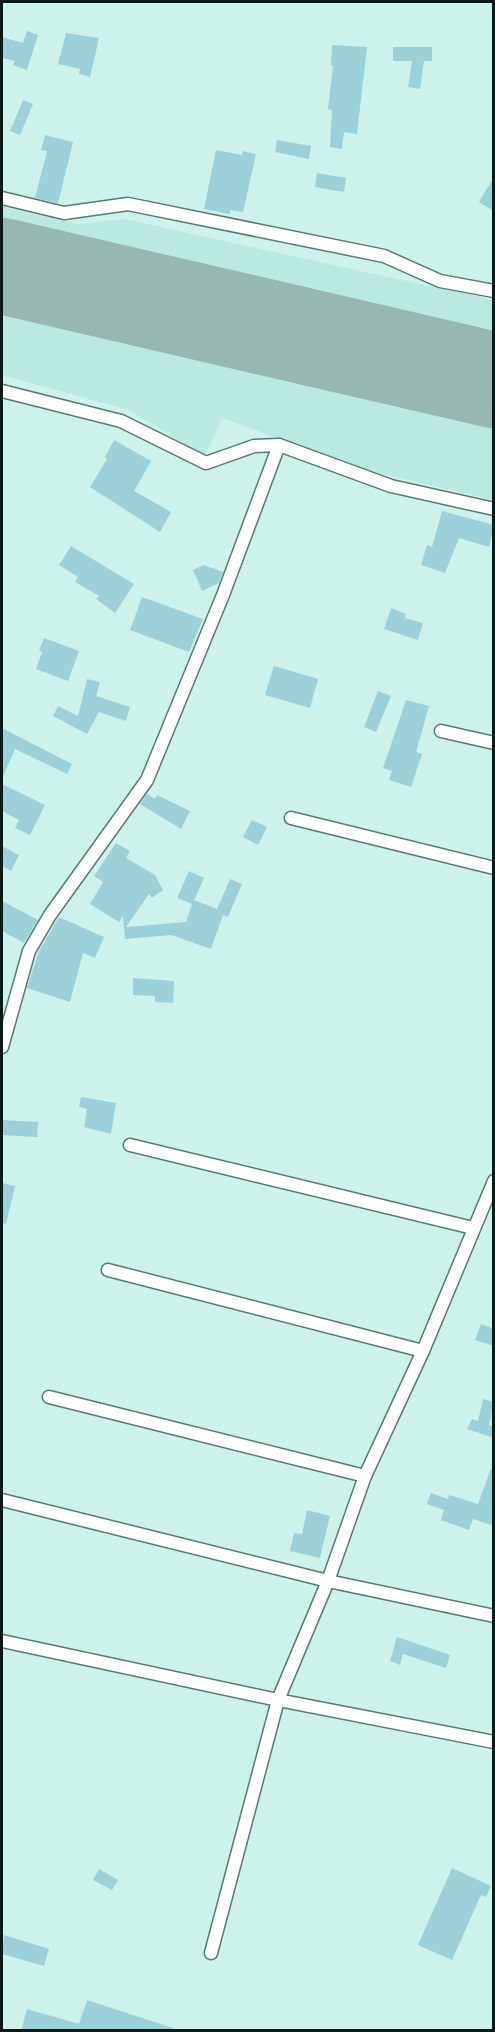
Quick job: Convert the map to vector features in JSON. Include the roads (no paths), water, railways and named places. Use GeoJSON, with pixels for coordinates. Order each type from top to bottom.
{"type":"FeatureCollection","features":[{"type":"Feature","properties":{"kind":"street"},"geometry":{"type":"LineString","coordinates":[[2,198],[63,213],[128,204],[384,256],[440,280],[494,291]]}},
{"type":"Feature","properties":{"kind":"street"},"geometry":{"type":"LineString","coordinates":[[2,391],[121,421],[206,463],[254,446],[279,445],[391,486],[494,509]]}},
{"type":"Feature","properties":{"kind":"street"},"geometry":{"type":"LineString","coordinates":[[2,1047],[29,951],[50,915],[147,780],[223,595],[279,445]]}},
{"type":"Feature","properties":{"kind":"street"},"geometry":{"type":"LineString","coordinates":[[441,731],[494,743]]}},
{"type":"Feature","properties":{"kind":"street"},"geometry":{"type":"LineString","coordinates":[[291,818],[494,868]]}},
{"type":"Feature","properties":{"kind":"street"},"geometry":{"type":"LineString","coordinates":[[130,1145],[473,1228]]}},
{"type":"Feature","properties":{"kind":"street"},"geometry":{"type":"LineString","coordinates":[[211,1953],[278,1700],[328,1581],[365,1476],[423,1351],[494,1181]]}},
{"type":"Feature","properties":{"kind":"street"},"geometry":{"type":"LineString","coordinates":[[108,1270],[423,1351]]}},
{"type":"Feature","properties":{"kind":"street"},"geometry":{"type":"LineString","coordinates":[[49,1397],[365,1476]]}},
{"type":"Feature","properties":{"kind":"street"},"geometry":{"type":"LineString","coordinates":[[2,1500],[328,1581],[494,1616]]}},
{"type":"Feature","properties":{"kind":"street"},"geometry":{"type":"LineString","coordinates":[[2,1641],[278,1700],[494,1742]]}}]}
